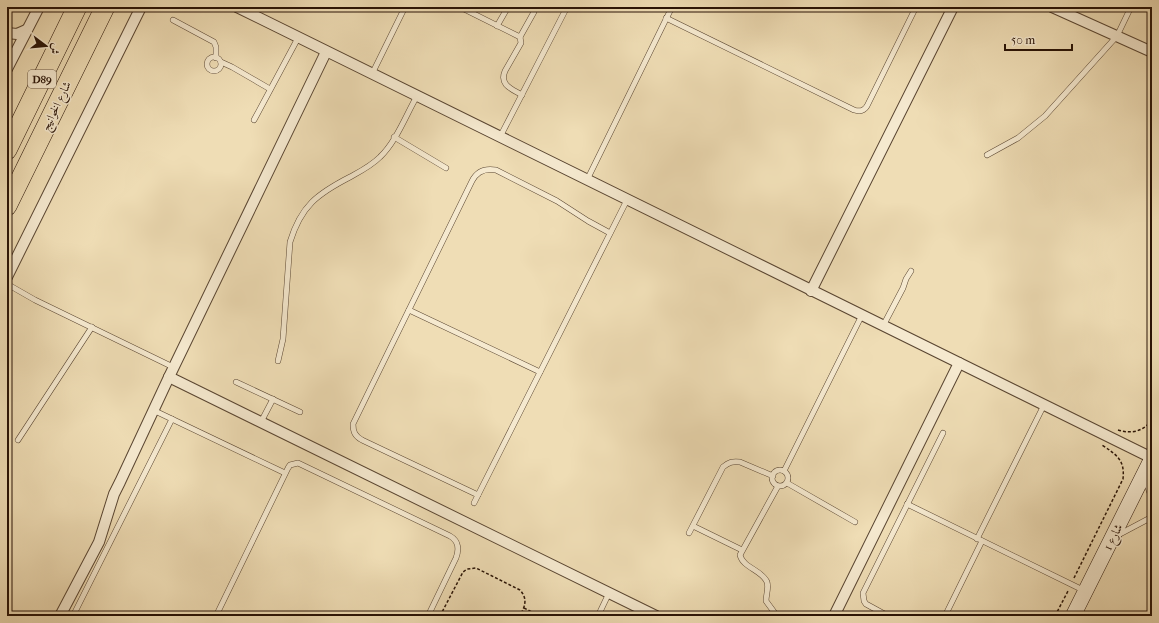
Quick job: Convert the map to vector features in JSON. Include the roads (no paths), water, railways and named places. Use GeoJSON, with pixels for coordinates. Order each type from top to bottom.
{"type":"FeatureCollection","features":[{"type":"Feature","properties":{"kind":"highway","name":"شارع الخوانيج"},"geometry":{"type":"LineString","coordinates":[[7,150],[77,7]]}},
{"type":"Feature","properties":{"kind":"highway","name":"شارع الخوانيج"},"geometry":{"type":"LineString","coordinates":[[7,206],[106,7]]}},
{"type":"Feature","properties":{"kind":"highway"},"geometry":{"type":"LineString","coordinates":[[7,134],[14,123],[29,106]]}},
{"type":"Feature","properties":{"kind":"street"},"geometry":{"type":"LineString","coordinates":[[7,69],[39,7]]}},
{"type":"Feature","properties":{"kind":"street"},"geometry":{"type":"LineString","coordinates":[[7,277],[140,7]]}},
{"type":"Feature","properties":{"kind":"street"},"geometry":{"type":"LineString","coordinates":[[237,7],[1152,458]]}},
{"type":"Feature","properties":{"kind":"street"},"geometry":{"type":"LineString","coordinates":[[811,290],[952,7]]}},
{"type":"Feature","properties":{"kind":"street"},"geometry":{"type":"LineString","coordinates":[[1052,7],[1152,52]]}},
{"type":"Feature","properties":{"kind":"street"},"geometry":{"type":"LineString","coordinates":[[7,33],[16,34],[26,30]]}},
{"type":"Feature","properties":{"kind":"street"},"geometry":{"type":"LineString","coordinates":[[7,33],[13,40],[16,50]]}},
{"type":"Feature","properties":{"kind":"street"},"geometry":{"type":"LineString","coordinates":[[60,616],[99,542],[114,494],[153,410],[326,52]]}},
{"type":"Feature","properties":{"kind":"street"},"geometry":{"type":"LineString","coordinates":[[838,615],[959,363]]}},
{"type":"Feature","properties":{"kind":"street"},"geometry":{"type":"LineString","coordinates":[[169,377],[656,616]]}},
{"type":"Feature","properties":{"kind":"street","name":"شارع 1"},"geometry":{"type":"LineString","coordinates":[[1074,616],[1152,458]]}},
{"type":"Feature","properties":{"kind":"lane"},"geometry":{"type":"LineString","coordinates":[[372,74],[405,7]]}},
{"type":"Feature","properties":{"kind":"lane"},"geometry":{"type":"LineString","coordinates":[[460,7],[520,37]]}},
{"type":"Feature","properties":{"kind":"lane"},"geometry":{"type":"LineString","coordinates":[[497,26],[508,7]]}},
{"type":"Feature","properties":{"kind":"lane"},"geometry":{"type":"LineString","coordinates":[[522,95],[505,85],[503,76],[521,43],[520,37],[534,12],[533,7]]}},
{"type":"Feature","properties":{"kind":"lane"},"geometry":{"type":"LineString","coordinates":[[500,137],[567,7]]}},
{"type":"Feature","properties":{"kind":"lane"},"geometry":{"type":"LineString","coordinates":[[586,180],[672,7]]}},
{"type":"Feature","properties":{"kind":"lane"},"geometry":{"type":"LineString","coordinates":[[666,18],[854,110],[860,111],[867,106],[916,7]]}},
{"type":"Feature","properties":{"kind":"lane"},"geometry":{"type":"LineString","coordinates":[[987,155],[1018,138],[1045,116],[1117,36],[1132,7]]}},
{"type":"Feature","properties":{"kind":"lane"},"geometry":{"type":"LineString","coordinates":[[173,20],[214,42],[216,47],[216,58]]}},
{"type":"Feature","properties":{"kind":"lane"},"geometry":{"type":"LineString","coordinates":[[254,120],[298,38]]}},
{"type":"Feature","properties":{"kind":"lane"},"geometry":{"type":"LineString","coordinates":[[221,62],[218,70],[212,71],[207,67],[210,58],[216,58],[270,89]]}},
{"type":"Feature","properties":{"kind":"lane"},"geometry":{"type":"LineString","coordinates":[[278,362],[283,339],[290,242],[294,228],[311,202],[323,192],[372,164],[382,156],[417,96]]}},
{"type":"Feature","properties":{"kind":"lane"},"geometry":{"type":"LineString","coordinates":[[394,137],[446,168]]}},
{"type":"Feature","properties":{"kind":"lane"},"geometry":{"type":"LineString","coordinates":[[478,495],[362,440],[354,434],[353,424],[475,176],[484,169],[490,168],[496,170],[557,201],[610,233]]}},
{"type":"Feature","properties":{"kind":"lane"},"geometry":{"type":"LineString","coordinates":[[474,503],[627,200]]}},
{"type":"Feature","properties":{"kind":"lane"},"geometry":{"type":"LineString","coordinates":[[883,326],[910,271]]}},
{"type":"Feature","properties":{"kind":"lane"},"geometry":{"type":"LineString","coordinates":[[7,284],[35,300],[174,367]]}},
{"type":"Feature","properties":{"kind":"lane"},"geometry":{"type":"LineString","coordinates":[[409,310],[540,372]]}},
{"type":"Feature","properties":{"kind":"lane"},"geometry":{"type":"LineString","coordinates":[[784,471],[862,315]]}},
{"type":"Feature","properties":{"kind":"lane"},"geometry":{"type":"LineString","coordinates":[[18,440],[92,327]]}},
{"type":"Feature","properties":{"kind":"lane"},"geometry":{"type":"LineString","coordinates":[[236,382],[300,412]]}},
{"type":"Feature","properties":{"kind":"lane"},"geometry":{"type":"LineString","coordinates":[[261,422],[273,399]]}},
{"type":"Feature","properties":{"kind":"lane"},"geometry":{"type":"LineString","coordinates":[[944,616],[1044,405]]}},
{"type":"Feature","properties":{"kind":"lane"},"geometry":{"type":"LineString","coordinates":[[153,410],[285,473]]}},
{"type":"Feature","properties":{"kind":"lane"},"geometry":{"type":"LineString","coordinates":[[73,616],[172,419]]}},
{"type":"Feature","properties":{"kind":"lane"},"geometry":{"type":"LineString","coordinates":[[888,616],[866,604],[863,593],[943,433]]}},
{"type":"Feature","properties":{"kind":"lane"},"geometry":{"type":"LineString","coordinates":[[689,533],[724,467],[728,463],[734,461],[740,462],[773,476]]}},
{"type":"Feature","properties":{"kind":"lane"},"geometry":{"type":"LineString","coordinates":[[216,616],[285,473],[290,465],[298,463],[453,538],[457,544],[456,558],[428,616]]}},
{"type":"Feature","properties":{"kind":"lane"},"geometry":{"type":"LineString","coordinates":[[778,486],[774,483],[773,476],[777,471],[784,471]]}},
{"type":"Feature","properties":{"kind":"lane"},"geometry":{"type":"LineString","coordinates":[[778,486],[782,486],[787,483],[789,477],[784,471]]}},
{"type":"Feature","properties":{"kind":"lane"},"geometry":{"type":"LineString","coordinates":[[1144,475],[1152,499]]}},
{"type":"Feature","properties":{"kind":"lane"},"geometry":{"type":"LineString","coordinates":[[787,483],[855,522]]}},
{"type":"Feature","properties":{"kind":"lane"},"geometry":{"type":"LineString","coordinates":[[777,616],[766,601],[768,589],[766,581],[761,575],[742,560],[740,555],[778,486]]}},
{"type":"Feature","properties":{"kind":"lane"},"geometry":{"type":"LineString","coordinates":[[907,504],[1086,592]]}},
{"type":"Feature","properties":{"kind":"lane"},"geometry":{"type":"LineString","coordinates":[[1112,538],[1152,517]]}},
{"type":"Feature","properties":{"kind":"lane"},"geometry":{"type":"LineString","coordinates":[[693,526],[742,550]]}},
{"type":"Feature","properties":{"kind":"lane"},"geometry":{"type":"LineString","coordinates":[[598,616],[610,593]]}}]}
